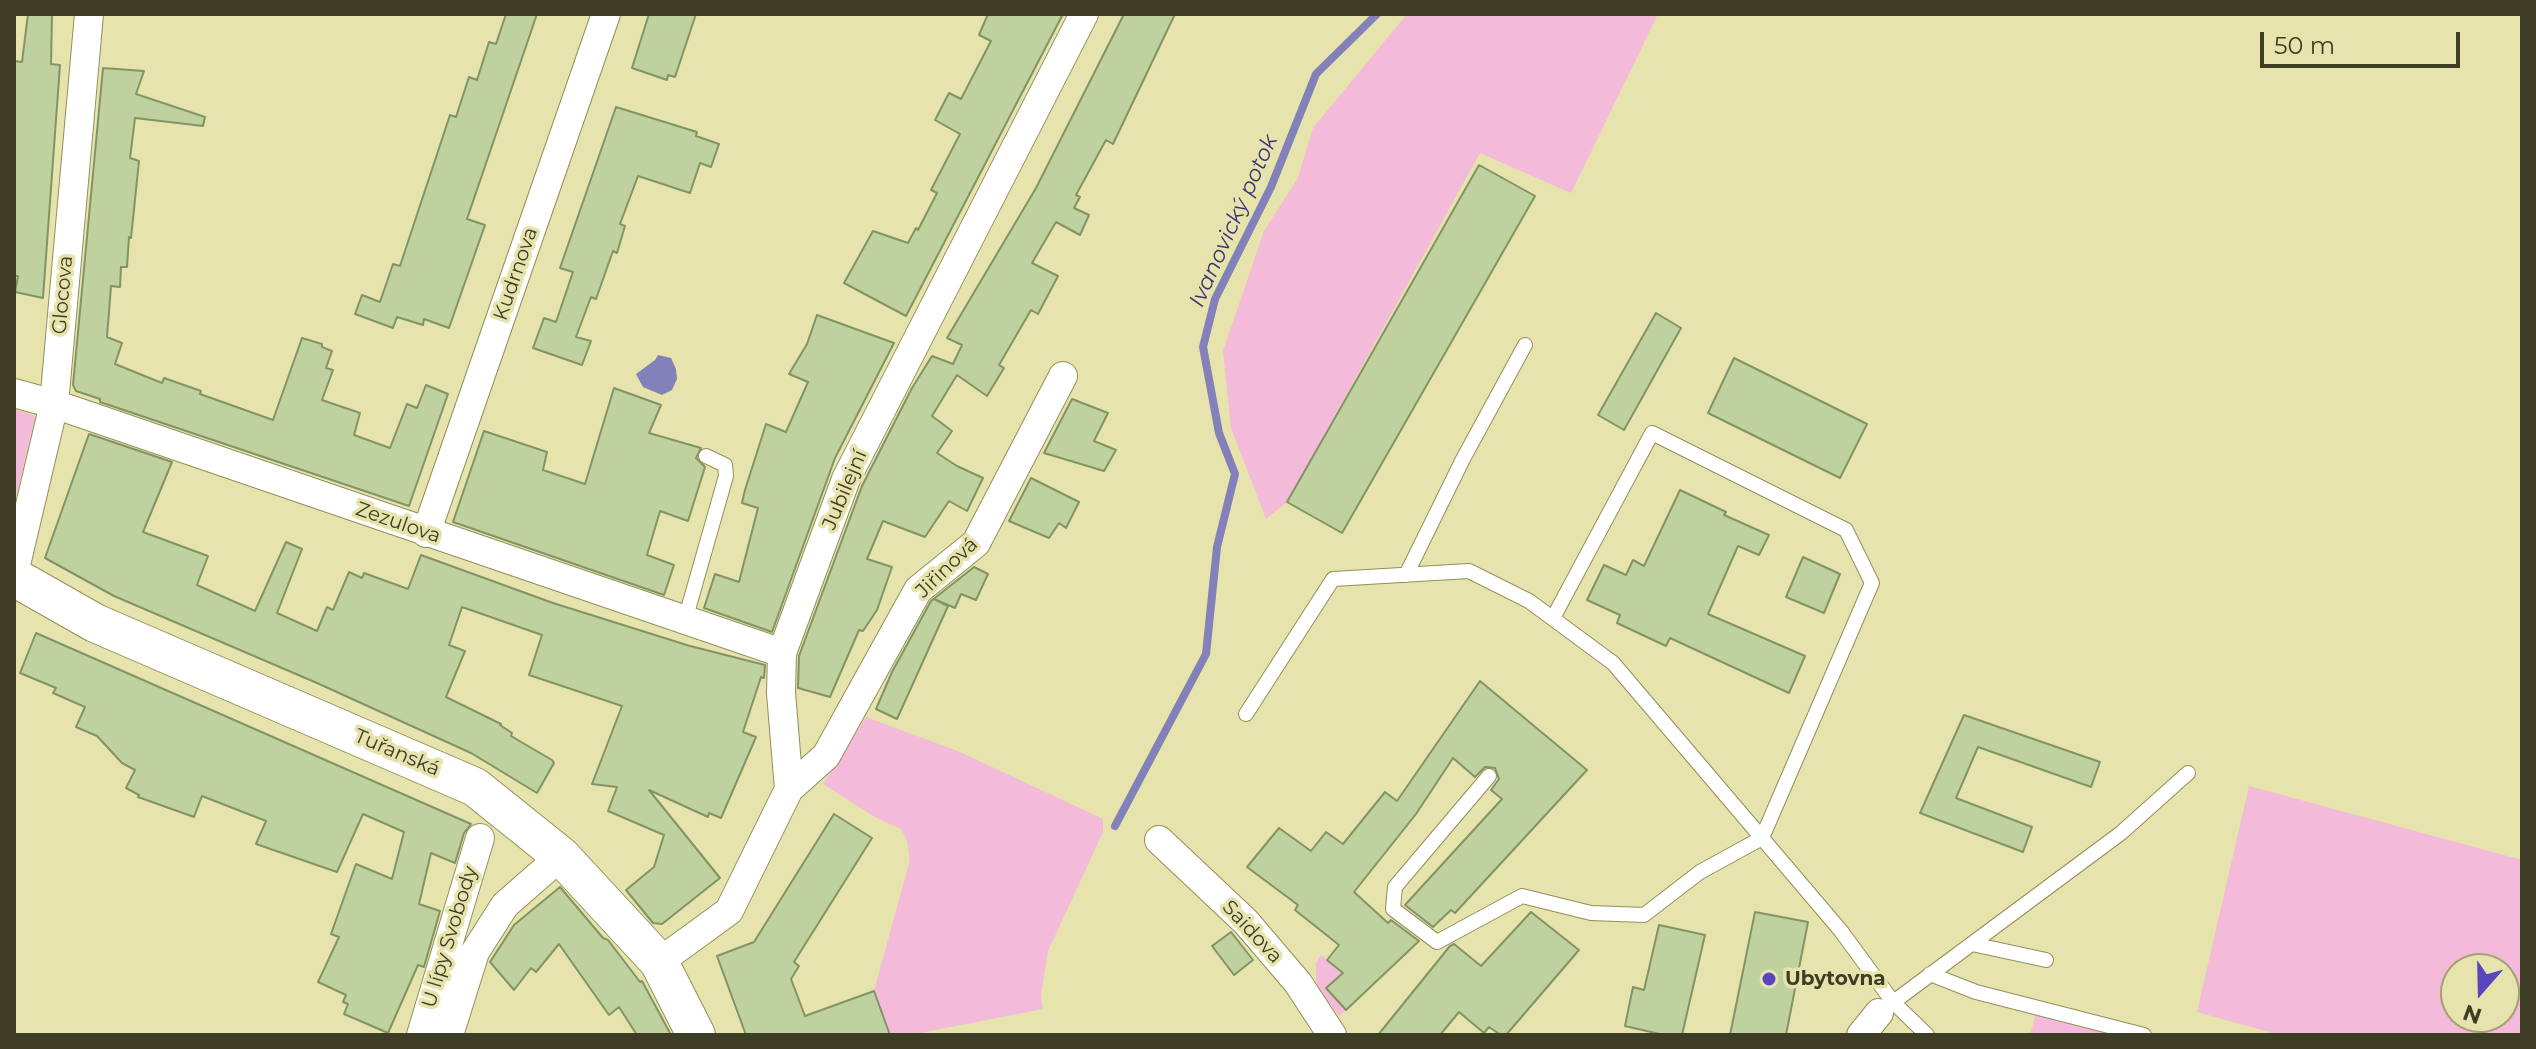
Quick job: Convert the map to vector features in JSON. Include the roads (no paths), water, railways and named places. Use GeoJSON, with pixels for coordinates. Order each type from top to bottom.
{"type":"FeatureCollection","features":[{"type":"Feature","properties":{"kind":"main road","name":"Tuřanská"},"geometry":{"type":"LineString","coordinates":[[14,575],[95,623],[475,787],[561,856],[659,962],[696,1035]]}},
{"type":"Feature","properties":{"kind":"street","name":"Glocova"},"geometry":{"type":"LineString","coordinates":[[14,575],[54,404],[89,14]]}},
{"type":"Feature","properties":{"kind":"street","name":"Kudrnova"},"geometry":{"type":"LineString","coordinates":[[426,533],[606,14]]}},
{"type":"Feature","properties":{"kind":"street","name":"Jubilejní"},"geometry":{"type":"LineString","coordinates":[[789,789],[781,693],[782,653],[846,479],[1084,14]]}},
{"type":"Feature","properties":{"kind":"street","name":"Jiřinová"},"geometry":{"type":"LineString","coordinates":[[789,789],[826,756],[918,590],[976,543],[1063,376]]}},
{"type":"Feature","properties":{"kind":"street","name":"Zezulova"},"geometry":{"type":"LineString","coordinates":[[14,393],[54,404],[782,653]]}},
{"type":"Feature","properties":{"kind":"street"},"geometry":{"type":"LineString","coordinates":[[659,962],[729,911],[789,789]]}},
{"type":"Feature","properties":{"kind":"street","name":"U lípy Svobody"},"geometry":{"type":"LineString","coordinates":[[421,1035],[480,838]]}},
{"type":"Feature","properties":{"kind":"street","name":"Saidova"},"geometry":{"type":"LineString","coordinates":[[1159,840],[1246,922],[1298,983],[1332,1035]]}},
{"type":"Feature","properties":{"kind":"street","name":"U lípy Svobody"},"geometry":{"type":"LineString","coordinates":[[449,1035],[475,952],[505,905],[561,856]]}},
{"type":"Feature","properties":{"kind":"lane"},"geometry":{"type":"LineString","coordinates":[[1406,575],[1463,459],[1525,345]]}},
{"type":"Feature","properties":{"kind":"lane"},"geometry":{"type":"LineString","coordinates":[[1489,776],[1395,887],[1393,909],[1437,942],[1522,896],[1591,913],[1644,915],[1700,872],[1762,838],[1872,583],[1846,530],[1652,433],[1553,618]]}},
{"type":"Feature","properties":{"kind":"lane"},"geometry":{"type":"LineString","coordinates":[[685,620],[726,476],[725,465],[706,456]]}},
{"type":"Feature","properties":{"kind":"lane"},"geometry":{"type":"LineString","coordinates":[[1246,714],[1333,579],[1469,571],[1529,601],[1613,663],[1841,931],[1878,1017],[1927,1035]]}},
{"type":"Feature","properties":{"kind":"lane"},"geometry":{"type":"LineString","coordinates":[[1878,1017],[1930,974],[2121,833],[2188,773]]}},
{"type":"Feature","properties":{"kind":"lane"},"geometry":{"type":"LineString","coordinates":[[1972,944],[2046,960]]}},
{"type":"Feature","properties":{"kind":"lane"},"geometry":{"type":"LineString","coordinates":[[1930,974],[1976,992],[2144,1035]]}},
{"type":"Feature","properties":{"kind":"water"},"geometry":{"type":"Polygon","coordinates":[[[658,355],[671,358],[677,379],[672,390],[662,395],[643,387],[636,374],[658,355]]]}},
{"type":"Feature","properties":{"kind":"waterway","name":"Ivanovický potok"},"geometry":{"type":"LineString","coordinates":[[1115,826],[1206,654],[1217,547],[1235,474],[1219,433],[1203,347],[1215,299],[1271,187],[1316,74],[1377,14]]}},
{"type":"Feature","properties":{"kind":"place","name":"Ubytovna"},"geometry":{"type":"Point","coordinates":[1769,979]}}]}
